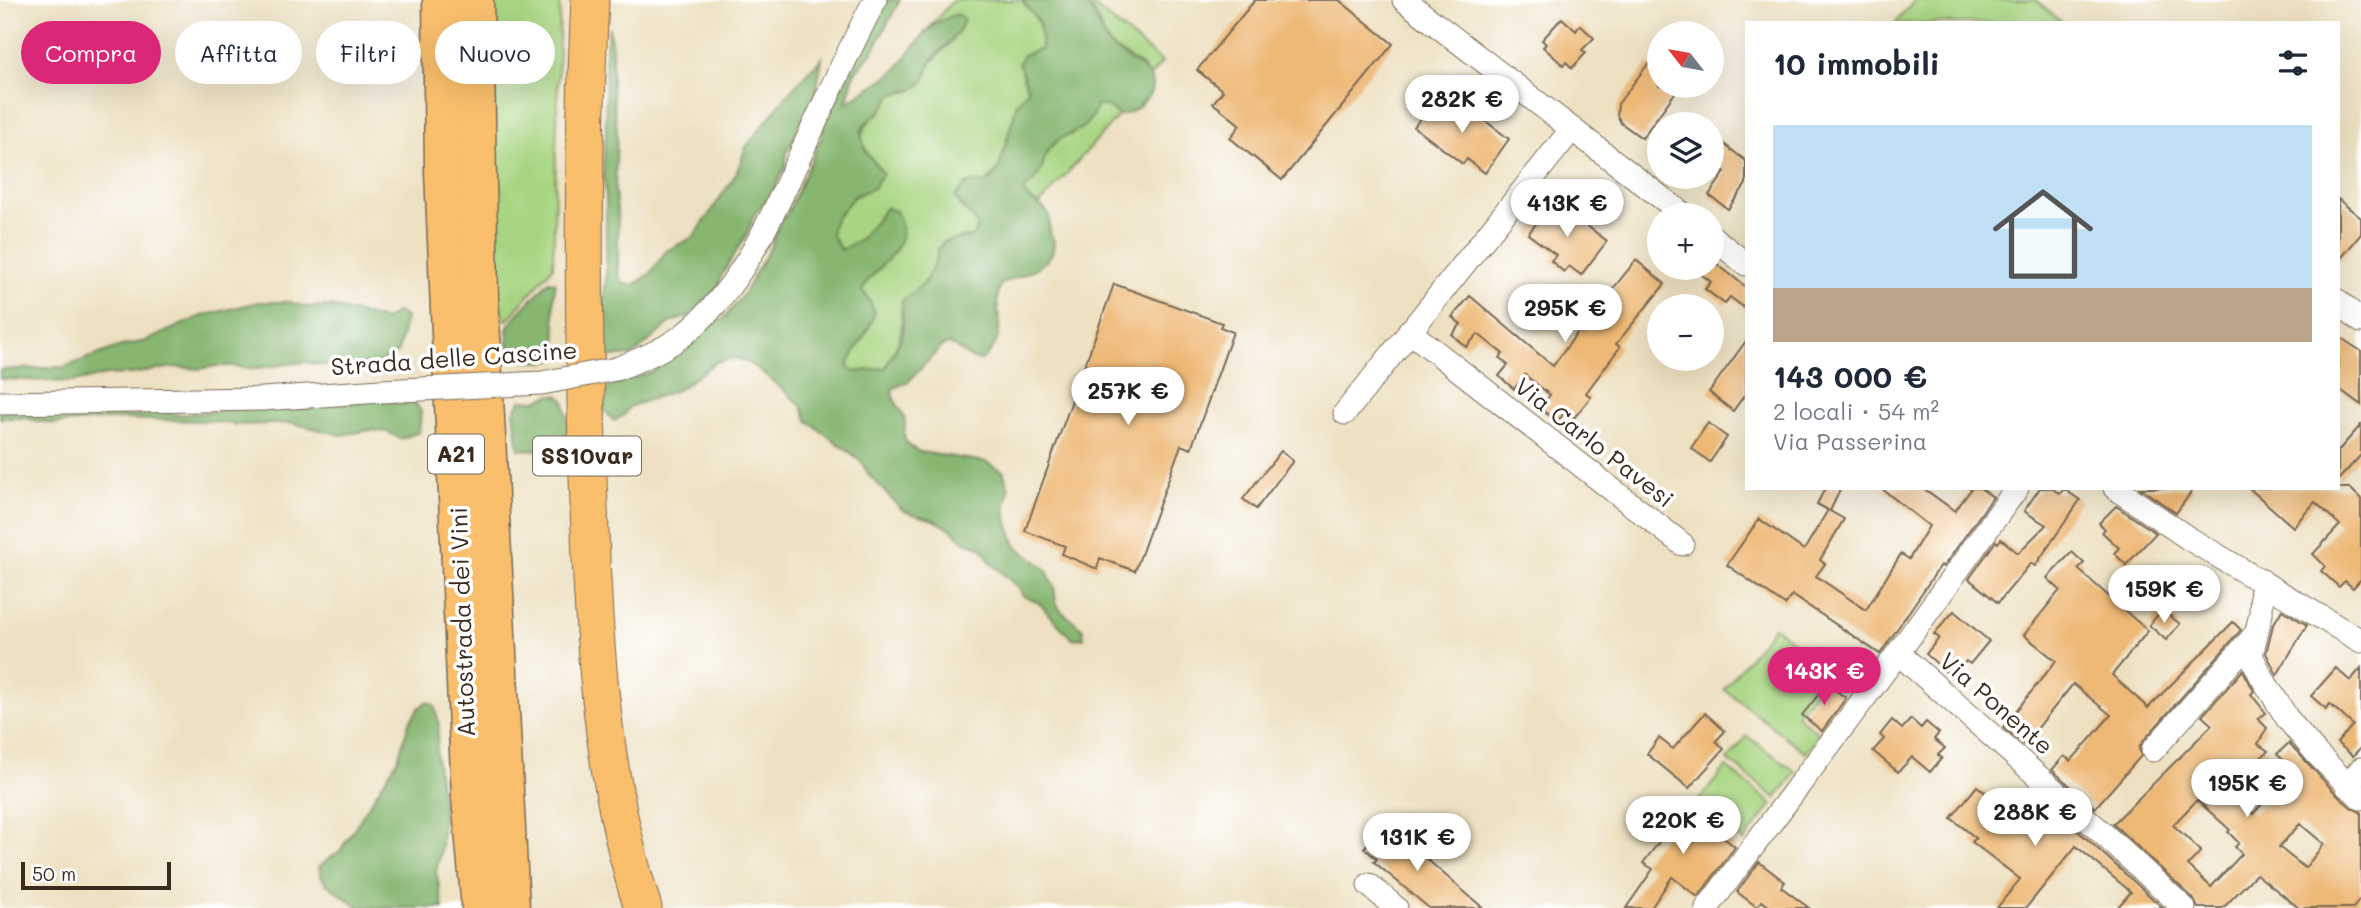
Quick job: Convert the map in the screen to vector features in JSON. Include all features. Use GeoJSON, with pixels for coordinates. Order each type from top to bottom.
{"type":"FeatureCollection","features":[{"type":"Feature","properties":{"kind":"highway","name":"Autostrada dei Vini"},"geometry":{"type":"LineString","coordinates":[[442,0],[444,171],[471,798],[481,908]]}},
{"type":"Feature","properties":{"kind":"highway","name":"Autostrada dei Vini"},"geometry":{"type":"LineString","coordinates":[[474,0],[479,299],[510,908]]}},
{"type":"Feature","properties":{"kind":"highway","name":"SS10var"},"geometry":{"type":"LineString","coordinates":[[590,0],[585,95],[583,321],[592,590],[598,680],[613,790],[643,908]]}},
{"type":"Feature","properties":{"kind":"street","name":"Strada delle Cascine"},"geometry":{"type":"LineString","coordinates":[[0,404],[263,399],[542,383],[615,369],[663,349],[698,321],[734,279],[773,214],[875,0]]}},
{"type":"Feature","properties":{"kind":"street"},"geometry":{"type":"LineString","coordinates":[[1404,0],[1668,203]]}},
{"type":"Feature","properties":{"kind":"street"},"geometry":{"type":"LineString","coordinates":[[1345,413],[1572,129]]}},
{"type":"Feature","properties":{"kind":"street"},"geometry":{"type":"LineString","coordinates":[[1724,247],[1745,263]]}},
{"type":"Feature","properties":{"kind":"street"},"geometry":{"type":"LineString","coordinates":[[2340,303],[2361,321]]}},
{"type":"Feature","properties":{"kind":"street","name":"Via Carlo Pavesi"},"geometry":{"type":"LineString","coordinates":[[1409,331],[1682,544]]}},
{"type":"Feature","properties":{"kind":"street"},"geometry":{"type":"LineString","coordinates":[[1707,908],[1898,653],[2016,490]]}},
{"type":"Feature","properties":{"kind":"street"},"geometry":{"type":"LineString","coordinates":[[2118,490],[2188,538],[2361,641]]}},
{"type":"Feature","properties":{"kind":"street"},"geometry":{"type":"LineString","coordinates":[[2262,581],[2261,614],[2252,654],[2261,677],[2287,718],[2356,784]]}},
{"type":"Feature","properties":{"kind":"street"},"geometry":{"type":"LineString","coordinates":[[2153,750],[2255,635]]}},
{"type":"Feature","properties":{"kind":"street","name":"Via Ponente"},"geometry":{"type":"LineString","coordinates":[[1898,653],[2184,908]]}},
{"type":"Feature","properties":{"kind":"street"},"geometry":{"type":"LineString","coordinates":[[1369,886],[1396,908]]}},
{"type":"Feature","properties":{"kind":"green space"},"geometry":{"type":"Polygon","coordinates":[[[492,0],[560,0],[553,267],[507,320],[504,319],[495,280],[493,84],[555,84],[555,21],[492,21],[492,0]]]}},
{"type":"Feature","properties":{"kind":"green space"},"geometry":{"type":"Polygon","coordinates":[[[885,0],[900,0],[873,51],[855,72],[846,103],[895,71],[924,34],[938,22],[956,14],[964,18],[955,37],[931,62],[922,83],[913,89],[893,94],[879,113],[865,124],[861,132],[865,151],[883,173],[873,188],[854,196],[832,226],[832,236],[841,250],[860,240],[886,208],[896,211],[901,224],[902,235],[898,245],[862,290],[871,305],[873,316],[850,360],[848,367],[855,372],[885,368],[903,331],[902,301],[925,282],[936,260],[938,249],[944,242],[973,236],[978,227],[955,197],[967,183],[986,183],[994,177],[1017,104],[1028,90],[1019,63],[1023,55],[1041,49],[1041,35],[1038,22],[1023,0],[1082,2],[1092,11],[1110,46],[1142,68],[1152,82],[1146,99],[1131,112],[1119,115],[1106,106],[1096,106],[1087,123],[1055,142],[1046,154],[1038,176],[1023,191],[1048,214],[1054,241],[1053,251],[1042,264],[1001,284],[997,303],[999,331],[991,350],[981,360],[973,359],[950,344],[942,346],[909,381],[892,389],[894,400],[905,420],[904,438],[912,447],[920,452],[986,462],[1003,471],[1009,489],[1005,510],[1016,546],[1046,569],[1060,610],[1083,629],[1084,638],[1072,639],[1039,603],[1023,596],[1019,588],[991,563],[982,548],[965,542],[951,529],[934,520],[906,512],[899,507],[869,475],[860,460],[808,421],[801,405],[743,360],[734,358],[716,362],[679,389],[629,407],[624,415],[614,421],[602,408],[601,393],[613,385],[655,371],[664,360],[688,347],[706,329],[723,319],[741,298],[770,248],[782,217],[785,218],[787,214],[822,136],[826,116],[885,0]]]}},
{"type":"Feature","properties":{"kind":"green space"},"geometry":{"type":"Polygon","coordinates":[[[953,0],[1023,0],[1038,22],[1041,49],[1023,55],[1021,72],[1028,90],[1017,104],[999,168],[986,183],[976,185],[959,206],[974,218],[978,227],[973,236],[944,242],[938,249],[936,260],[925,282],[901,311],[901,334],[885,368],[855,372],[848,367],[873,316],[871,305],[862,290],[896,250],[886,208],[860,240],[841,250],[832,236],[832,226],[853,197],[873,188],[878,166],[868,154],[862,135],[870,120],[893,94],[911,91],[928,74],[929,65],[949,44],[938,22],[924,34],[953,0]]]}},
{"type":"Feature","properties":{"kind":"green space"},"geometry":{"type":"Polygon","coordinates":[[[1079,0],[1087,0],[1162,62],[1149,78],[1143,67],[1110,46],[1093,10],[1079,0]]]}},
{"type":"Feature","properties":{"kind":"green space"},"geometry":{"type":"Polygon","coordinates":[[[1915,0],[2036,0],[2061,21],[1897,21],[1915,0]]]}},
{"type":"Feature","properties":{"kind":"green space"},"geometry":{"type":"Polygon","coordinates":[[[609,27],[617,131],[615,191],[618,269],[624,284],[633,285],[650,274],[666,251],[692,238],[736,174],[746,147],[790,91],[822,58],[815,100],[787,151],[786,166],[773,191],[754,215],[748,232],[721,276],[719,286],[687,317],[671,322],[633,355],[603,358],[599,351],[606,281],[606,196],[603,168],[606,130],[605,55],[609,27]]]}},
{"type":"Feature","properties":{"kind":"green space"},"geometry":{"type":"Polygon","coordinates":[[[1096,106],[1106,106],[1119,115],[1039,205],[1026,199],[1023,191],[1042,168],[1047,150],[1061,137],[1070,135],[1093,116],[1096,106]]]}},
{"type":"Feature","properties":{"kind":"green space"},"geometry":{"type":"Polygon","coordinates":[[[549,281],[556,283],[554,310],[558,358],[545,362],[510,360],[507,330],[510,323],[549,281]]]}},
{"type":"Feature","properties":{"kind":"green space"},"geometry":{"type":"Polygon","coordinates":[[[259,302],[290,302],[306,307],[329,306],[385,320],[397,312],[406,317],[398,352],[377,363],[329,366],[304,362],[249,369],[233,366],[200,369],[174,367],[73,382],[0,379],[0,370],[64,367],[121,346],[146,341],[201,316],[259,302]]]}},
{"type":"Feature","properties":{"kind":"green space"},"geometry":{"type":"Polygon","coordinates":[[[550,395],[558,395],[564,400],[569,428],[565,435],[538,450],[519,449],[514,412],[521,400],[536,401],[550,395]]]}},
{"type":"Feature","properties":{"kind":"green space"},"geometry":{"type":"Polygon","coordinates":[[[377,398],[417,405],[421,412],[419,432],[401,439],[388,432],[371,430],[342,435],[291,423],[238,425],[210,421],[114,419],[53,424],[24,418],[0,418],[0,412],[28,411],[36,414],[127,411],[178,415],[241,409],[309,409],[377,398]]]}},
{"type":"Feature","properties":{"kind":"green space"},"geometry":{"type":"Polygon","coordinates":[[[1774,627],[1831,671],[1797,715],[1819,734],[1806,753],[1724,689],[1774,627]]]}},
{"type":"Feature","properties":{"kind":"green space"},"geometry":{"type":"Polygon","coordinates":[[[426,702],[434,705],[439,723],[436,754],[443,812],[441,851],[436,871],[443,908],[359,908],[327,884],[321,876],[319,866],[340,851],[398,759],[409,723],[426,702]]]}},
{"type":"Feature","properties":{"kind":"green space"},"geometry":{"type":"Polygon","coordinates":[[[1747,736],[1796,772],[1776,798],[1728,760],[1747,736]]]}},
{"type":"Feature","properties":{"kind":"green space"},"geometry":{"type":"Polygon","coordinates":[[[1726,767],[1772,804],[1744,842],[1698,802],[1726,767]]]}},
{"type":"Feature","properties":{"kind":"building"},"geometry":{"type":"Polygon","coordinates":[[[1255,0],[1339,0],[1393,44],[1282,180],[1230,138],[1240,125],[1213,103],[1223,91],[1197,70],[1255,0]]]}},
{"type":"Feature","properties":{"kind":"building"},"geometry":{"type":"Polygon","coordinates":[[[1562,18],[1576,31],[1580,25],[1594,38],[1582,50],[1586,53],[1572,68],[1566,62],[1563,65],[1543,47],[1546,44],[1542,40],[1562,18]]]}},
{"type":"Feature","properties":{"kind":"building"},"geometry":{"type":"Polygon","coordinates":[[[1647,65],[1647,98],[1671,98],[1661,112],[1647,112],[1647,131],[1642,138],[1621,123],[1617,115],[1618,104],[1647,65]]]}},
{"type":"Feature","properties":{"kind":"building"},"geometry":{"type":"Polygon","coordinates":[[[1437,97],[1465,118],[1471,110],[1509,139],[1485,173],[1467,159],[1463,164],[1414,127],[1437,97]]]}},
{"type":"Feature","properties":{"kind":"building"},"geometry":{"type":"Polygon","coordinates":[[[1724,144],[1745,160],[1745,185],[1728,209],[1724,203],[1709,195],[1713,189],[1724,189],[1724,144]]]}},
{"type":"Feature","properties":{"kind":"building"},"geometry":{"type":"Polygon","coordinates":[[[1554,201],[1607,241],[1581,275],[1569,266],[1564,272],[1551,261],[1556,255],[1528,234],[1554,201]]]}},
{"type":"Feature","properties":{"kind":"building"},"geometry":{"type":"Polygon","coordinates":[[[2340,201],[2361,218],[2361,234],[2340,260],[2340,201]]]}},
{"type":"Feature","properties":{"kind":"building"},"geometry":{"type":"Polygon","coordinates":[[[1636,260],[1647,269],[1647,280],[1660,280],[1665,284],[1657,294],[1647,294],[1647,306],[1616,344],[1620,347],[1586,393],[1591,397],[1574,418],[1566,411],[1557,422],[1540,408],[1550,395],[1525,375],[1514,389],[1499,376],[1508,365],[1500,358],[1503,354],[1478,334],[1466,347],[1452,335],[1461,324],[1452,317],[1470,296],[1553,366],[1583,325],[1591,331],[1611,306],[1604,300],[1636,260]]]}},
{"type":"Feature","properties":{"kind":"building"},"geometry":{"type":"Polygon","coordinates":[[[1724,270],[1745,286],[1745,308],[1730,297],[1725,304],[1724,294],[1712,294],[1705,289],[1711,282],[1708,280],[1724,280],[1724,270]]]}},
{"type":"Feature","properties":{"kind":"building"},"geometry":{"type":"Polygon","coordinates":[[[1114,284],[1222,323],[1220,327],[1233,332],[1191,449],[1181,445],[1135,571],[1100,558],[1097,569],[1062,554],[1065,546],[1025,531],[1114,284]]]}},
{"type":"Feature","properties":{"kind":"building"},"geometry":{"type":"Polygon","coordinates":[[[2340,337],[2361,351],[2361,405],[2340,389],[2340,337]]]}},
{"type":"Feature","properties":{"kind":"building"},"geometry":{"type":"Polygon","coordinates":[[[1745,342],[1745,394],[1733,411],[1709,392],[1745,342]]]}},
{"type":"Feature","properties":{"kind":"building"},"geometry":{"type":"Polygon","coordinates":[[[1708,423],[1727,437],[1710,462],[1691,448],[1708,423]]]}},
{"type":"Feature","properties":{"kind":"building"},"geometry":{"type":"Polygon","coordinates":[[[2361,425],[2361,455],[2340,478],[2340,449],[2361,425]]]}},
{"type":"Feature","properties":{"kind":"building"},"geometry":{"type":"Polygon","coordinates":[[[1281,451],[1293,461],[1256,509],[1243,499],[1281,451]]]}},
{"type":"Feature","properties":{"kind":"building"},"geometry":{"type":"Polygon","coordinates":[[[2350,488],[2361,499],[2361,579],[2353,588],[2345,581],[2339,587],[2321,571],[2325,566],[2313,554],[2340,525],[2315,502],[2293,527],[2251,490],[2350,488]]]}},
{"type":"Feature","properties":{"kind":"building"},"geometry":{"type":"Polygon","coordinates":[[[1824,490],[1840,490],[1830,511],[1844,519],[1820,560],[1825,564],[1816,576],[1866,610],[1901,554],[1909,559],[1929,526],[1884,490],[1926,490],[1955,511],[1971,490],[1983,490],[1993,497],[1943,567],[1941,565],[1880,654],[1792,595],[1785,605],[1727,565],[1759,519],[1804,550],[1828,510],[1817,504],[1824,490]]]}},
{"type":"Feature","properties":{"kind":"building"},"geometry":{"type":"Polygon","coordinates":[[[2039,490],[2054,490],[2060,494],[2065,490],[2080,500],[2035,566],[2031,563],[1998,603],[1969,579],[1996,541],[1998,543],[2001,539],[2018,553],[2046,525],[2024,511],[2039,490]]]}},
{"type":"Feature","properties":{"kind":"building"},"geometry":{"type":"Polygon","coordinates":[[[2143,490],[2193,490],[2176,513],[2143,490]]]}},
{"type":"Feature","properties":{"kind":"building"},"geometry":{"type":"Polygon","coordinates":[[[2116,506],[2156,533],[2126,565],[2114,553],[2119,548],[2102,532],[2105,529],[2099,523],[2116,506]]]}},
{"type":"Feature","properties":{"kind":"building"},"geometry":{"type":"Polygon","coordinates":[[[2072,552],[2084,563],[2078,569],[2148,631],[2112,675],[2148,708],[2233,622],[2241,630],[2143,741],[2139,748],[2141,756],[2095,808],[2052,770],[2064,756],[2071,761],[2111,715],[2073,684],[2024,745],[2003,727],[2056,661],[2024,635],[2060,590],[2047,578],[2072,552]]]}},
{"type":"Feature","properties":{"kind":"building"},"geometry":{"type":"Polygon","coordinates":[[[2162,610],[2180,624],[2166,640],[2149,625],[2162,610]]]}},
{"type":"Feature","properties":{"kind":"building"},"geometry":{"type":"Polygon","coordinates":[[[2282,610],[2307,625],[2277,675],[2266,653],[2273,625],[2282,610]]]}},
{"type":"Feature","properties":{"kind":"building"},"geometry":{"type":"Polygon","coordinates":[[[1954,611],[1989,641],[1970,664],[1966,661],[1952,677],[1926,654],[1939,638],[1934,634],[1954,611]]]}},
{"type":"Feature","properties":{"kind":"building"},"geometry":{"type":"Polygon","coordinates":[[[2336,668],[2350,681],[2361,668],[2361,747],[2353,756],[2337,743],[2353,725],[2330,704],[2326,709],[2311,696],[2336,668]]]}},
{"type":"Feature","properties":{"kind":"building"},"geometry":{"type":"Polygon","coordinates":[[[2243,670],[2254,691],[2251,694],[2266,713],[2258,719],[2267,728],[2258,744],[2268,751],[2229,790],[2253,814],[2293,770],[2277,754],[2289,743],[2338,796],[2361,812],[2361,898],[2353,908],[2299,908],[2256,874],[2223,908],[2198,908],[2193,898],[2113,824],[2212,725],[2202,716],[2243,670]],[[2197,800],[2173,825],[2201,851],[2188,865],[2211,887],[2242,854],[2235,847],[2239,843],[2228,832],[2230,830],[2197,800]],[[2300,824],[2279,847],[2305,868],[2324,844],[2300,824]]]}},
{"type":"Feature","properties":{"kind":"building"},"geometry":{"type":"Polygon","coordinates":[[[1827,684],[1846,698],[1822,731],[1802,715],[1827,684]]]}},
{"type":"Feature","properties":{"kind":"building"},"geometry":{"type":"Polygon","coordinates":[[[1705,713],[1725,731],[1716,741],[1724,749],[1689,788],[1647,754],[1659,738],[1673,749],[1705,713]]]}},
{"type":"Feature","properties":{"kind":"building"},"geometry":{"type":"Polygon","coordinates":[[[1911,719],[1921,728],[1926,722],[1939,733],[1934,739],[1945,748],[1938,755],[1942,758],[1930,772],[1912,757],[1898,772],[1873,751],[1884,739],[1880,735],[1892,720],[1902,729],[1911,719]]]}},
{"type":"Feature","properties":{"kind":"building"},"geometry":{"type":"Polygon","coordinates":[[[1977,786],[2025,824],[2045,801],[2163,908],[2117,908],[2131,892],[2076,846],[2026,908],[1997,908],[2020,879],[1972,842],[1976,838],[1951,818],[1977,786]]]}},
{"type":"Feature","properties":{"kind":"building"},"geometry":{"type":"Polygon","coordinates":[[[1677,800],[1735,847],[1698,897],[1672,877],[1651,908],[1626,908],[1653,869],[1643,863],[1667,832],[1658,825],[1677,800]]]}},
{"type":"Feature","properties":{"kind":"building"},"geometry":{"type":"Polygon","coordinates":[[[1383,826],[1396,836],[1398,834],[1483,908],[1429,908],[1374,862],[1377,859],[1364,848],[1383,826]]]}},
{"type":"Feature","properties":{"kind":"building"},"geometry":{"type":"Polygon","coordinates":[[[1759,862],[1785,882],[1781,887],[1809,908],[1771,908],[1762,901],[1757,907],[1737,892],[1759,862]]]}}]}
